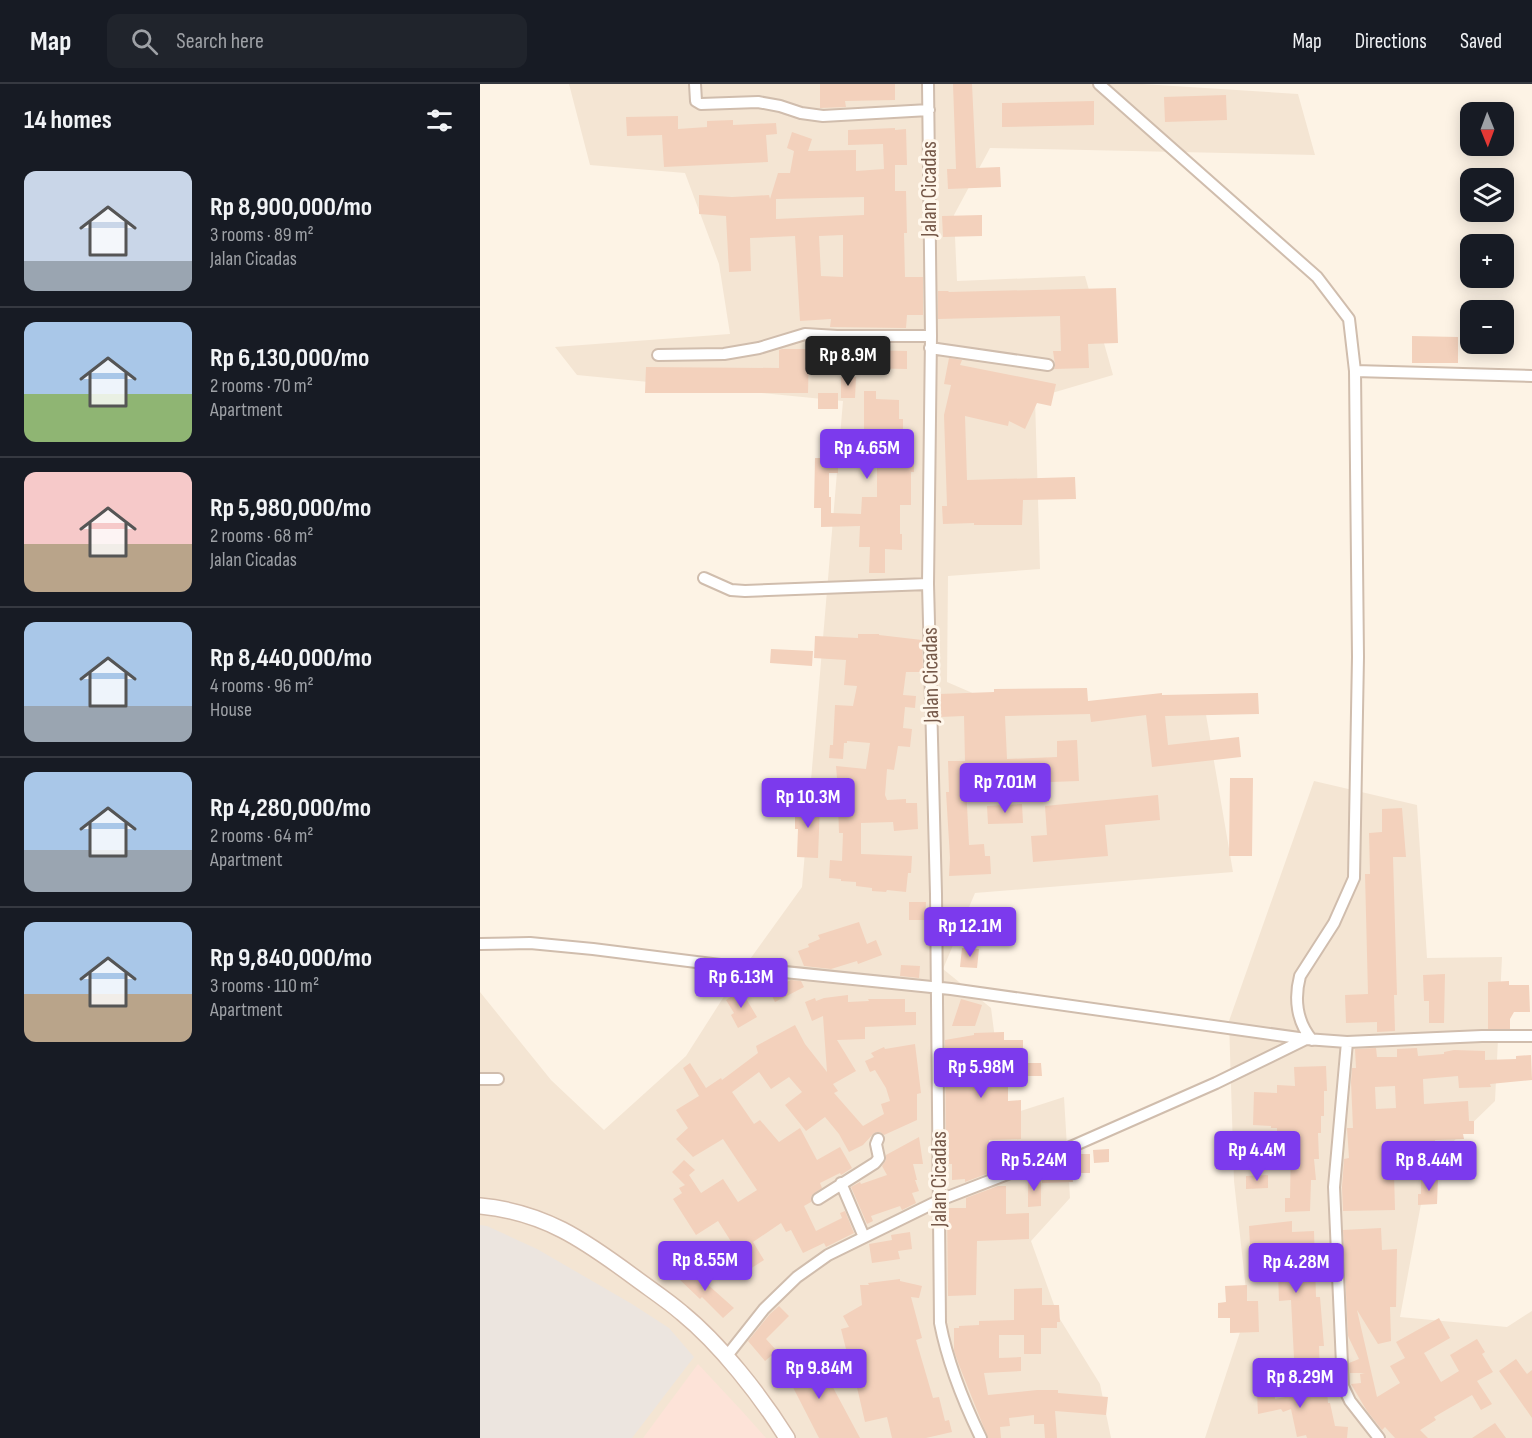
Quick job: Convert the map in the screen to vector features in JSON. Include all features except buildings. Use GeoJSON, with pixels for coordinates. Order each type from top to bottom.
{"type":"FeatureCollection","features":[{"type":"Feature","properties":{"kind":"main road"},"geometry":{"type":"LineString","coordinates":[[480,1206],[535,1216],[572,1233],[682,1313],[726,1357],[774,1417],[787,1438]]}},
{"type":"Feature","properties":{"kind":"street"},"geometry":{"type":"LineString","coordinates":[[694,84],[696,101],[701,104],[758,102],[822,116],[928,110]]}},
{"type":"Feature","properties":{"kind":"street","name":"Jalan Cicadas"},"geometry":{"type":"LineString","coordinates":[[928,84],[930,342],[928,584],[938,988],[939,1262],[942,1335],[954,1377],[981,1438]]}},
{"type":"Feature","properties":{"kind":"street"},"geometry":{"type":"LineString","coordinates":[[1099,84],[1317,277],[1349,319],[1355,371],[1358,657],[1354,878],[1334,923],[1300,976],[1297,1008],[1300,1021],[1309,1039]]}},
{"type":"Feature","properties":{"kind":"street"},"geometry":{"type":"LineString","coordinates":[[658,355],[724,354],[759,348],[805,334],[930,342],[1048,364]]}},
{"type":"Feature","properties":{"kind":"street"},"geometry":{"type":"LineString","coordinates":[[1355,371],[1532,376]]}},
{"type":"Feature","properties":{"kind":"street"},"geometry":{"type":"LineString","coordinates":[[704,578],[731,590],[746,591],[928,584]]}},
{"type":"Feature","properties":{"kind":"street"},"geometry":{"type":"LineString","coordinates":[[480,944],[530,944],[593,949],[736,967],[938,988],[1309,1039],[1347,1042],[1532,1036]]}},
{"type":"Feature","properties":{"kind":"street"},"geometry":{"type":"LineString","coordinates":[[726,1357],[764,1309],[797,1277],[828,1255],[940,1200],[1023,1167],[1216,1083],[1309,1039]]}},
{"type":"Feature","properties":{"kind":"street"},"geometry":{"type":"LineString","coordinates":[[1347,1042],[1335,1155],[1334,1187],[1343,1386],[1350,1401],[1379,1438]]}},
{"type":"Feature","properties":{"kind":"street"},"geometry":{"type":"LineString","coordinates":[[480,1079],[498,1078]]}},
{"type":"Feature","properties":{"kind":"street"},"geometry":{"type":"LineString","coordinates":[[818,1199],[875,1163],[879,1158],[876,1144],[878,1139]]}},
{"type":"Feature","properties":{"kind":"street"},"geometry":{"type":"LineString","coordinates":[[841,1183],[864,1237]]}},
{"type":"Feature","properties":{"kind":"shaded area"},"geometry":{"type":"Polygon","coordinates":[[[569,84],[1142,84],[1298,94],[1315,155],[990,148],[954,215],[957,281],[1085,276],[1113,375],[1035,398],[1040,569],[948,576],[947,682],[998,704],[1204,703],[1233,872],[975,893],[943,969],[991,1008],[1005,1116],[1064,1097],[1070,1198],[1031,1241],[1058,1316],[1100,1384],[1111,1438],[480,1438],[480,992],[551,1080],[604,1130],[686,1056],[730,987],[802,887],[843,401],[577,375],[555,347],[730,334],[719,264],[685,173],[590,165],[569,84]]]}},
{"type":"Feature","properties":{"kind":"shaded area"},"geometry":{"type":"Polygon","coordinates":[[[1314,781],[1417,805],[1427,958],[1502,957],[1495,1101],[1428,1166],[1400,1317],[1507,1327],[1532,1311],[1532,1438],[1205,1438],[1248,1308],[1234,1181],[1229,1021],[1314,781]]]}},
{"type":"Feature","properties":{"kind":"shaded area"},"geometry":{"type":"Polygon","coordinates":[[[480,1225],[537,1249],[632,1304],[669,1328],[694,1357],[632,1438],[480,1438],[480,1225]]]}},
{"type":"Feature","properties":{"kind":"shaded area"},"geometry":{"type":"Polygon","coordinates":[[[698,1364],[741,1410],[766,1438],[643,1438],[698,1364]]]}}]}
